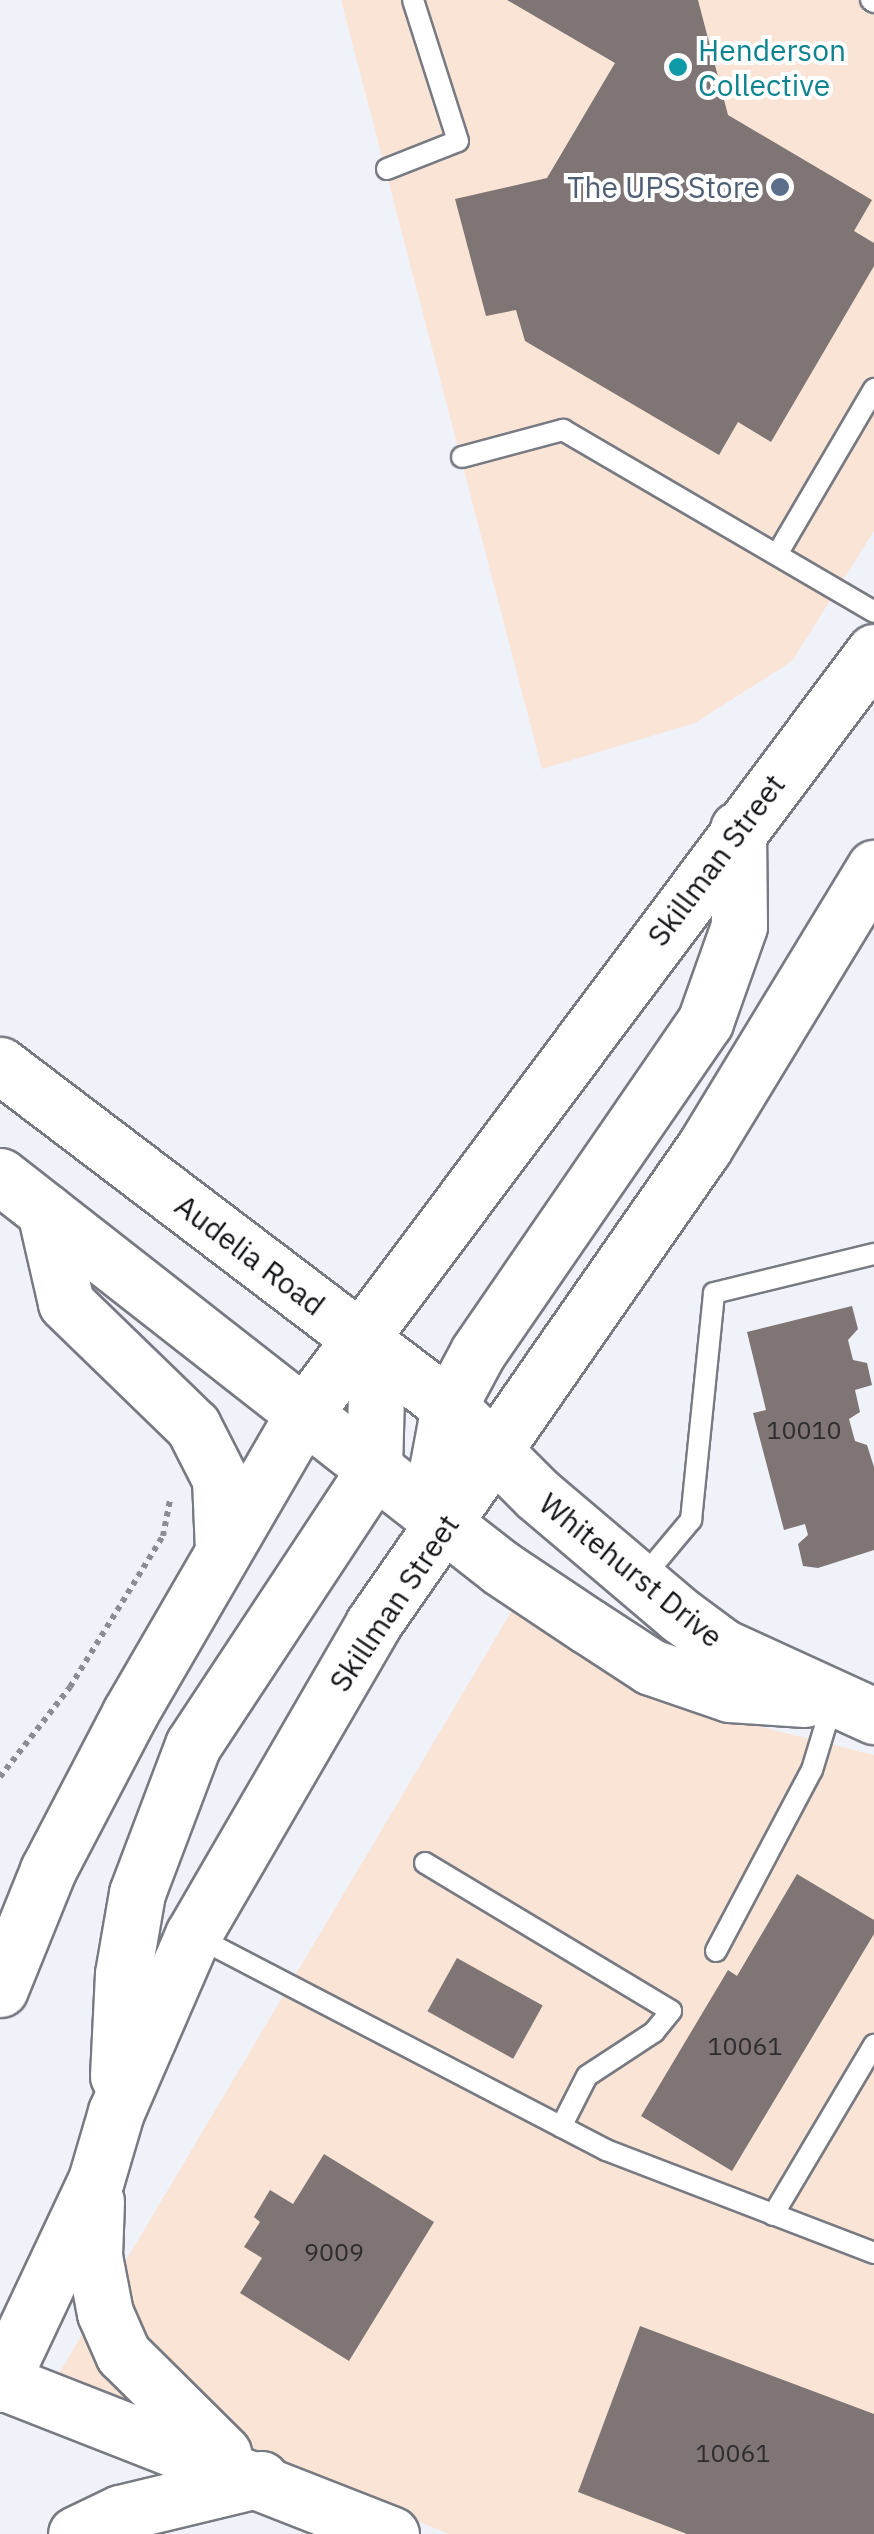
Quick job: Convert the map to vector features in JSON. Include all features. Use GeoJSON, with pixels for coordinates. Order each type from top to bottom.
{"type":"FeatureCollection","features":[{"type":"Feature","properties":{"kind":"main road","name":"Skillman Street"},"geometry":{"type":"LineString","coordinates":[[0,1989],[48,1870],[223,1550],[303,1415],[874,652]]}},
{"type":"Feature","properties":{"kind":"main road"},"geometry":{"type":"LineString","coordinates":[[446,1526],[438,1470],[449,1406],[478,1352],[704,1022],[739,926],[738,830]]}},
{"type":"Feature","properties":{"kind":"main road","name":"Skillman Street"},"geometry":{"type":"LineString","coordinates":[[0,2382],[96,2180],[116,2112],[193,1935],[373,1624],[446,1526],[492,1453],[704,1148],[874,868]]}},
{"type":"Feature","properties":{"kind":"main road","name":"Audelia Road"},"geometry":{"type":"LineString","coordinates":[[0,1065],[449,1406],[492,1453]]}},
{"type":"Feature","properties":{"kind":"main road"},"geometry":{"type":"LineString","coordinates":[[0,1176],[446,1526]]}},
{"type":"Feature","properties":{"kind":"main road"},"geometry":{"type":"LineString","coordinates":[[45,1211],[66,1303],[192,1426],[220,1479],[223,1550]]}},
{"type":"Feature","properties":{"kind":"main road"},"geometry":{"type":"LineString","coordinates":[[116,2112],[123,1974],[137,1894],[193,1745],[374,1470],[376,1394],[359,1338]]}},
{"type":"Feature","properties":{"kind":"main road","name":"Whitehurst Drive"},"geometry":{"type":"LineString","coordinates":[[492,1453],[639,1582],[722,1647],[853,1708]]}},
{"type":"Feature","properties":{"kind":"main road","name":"Whitehurst Drive"},"geometry":{"type":"LineString","coordinates":[[446,1526],[651,1667],[730,1694],[853,1708]]}},
{"type":"Feature","properties":{"kind":"main road"},"geometry":{"type":"LineString","coordinates":[[96,2180],[94,2256],[105,2313],[124,2354],[252,2476]]}},
{"type":"Feature","properties":{"kind":"main road"},"geometry":{"type":"LineString","coordinates":[[0,2382],[252,2476],[391,2534]]}},
{"type":"Feature","properties":{"kind":"main road"},"geometry":{"type":"LineString","coordinates":[[76,2534],[120,2513],[252,2476]]}},
{"type":"Feature","properties":{"kind":"lane"},"geometry":{"type":"LineString","coordinates":[[387,169],[458,142],[413,0]]}},
{"type":"Feature","properties":{"kind":"lane"},"geometry":{"type":"LineString","coordinates":[[779,551],[874,389]]}},
{"type":"Feature","properties":{"kind":"lane"},"geometry":{"type":"LineString","coordinates":[[462,457],[563,430],[779,551],[874,612]]}},
{"type":"Feature","properties":{"kind":"lane"},"geometry":{"type":"LineString","coordinates":[[639,1582],[692,1520],[714,1293],[874,1254]]}},
{"type":"Feature","properties":{"kind":"lane"},"geometry":{"type":"LineString","coordinates":[[716,1952],[812,1770],[853,1708]]}},
{"type":"Feature","properties":{"kind":"lane"},"geometry":{"type":"LineString","coordinates":[[426,1862],[671,2011],[654,2032],[587,2076],[562,2127]]}},
{"type":"Feature","properties":{"kind":"lane"},"geometry":{"type":"LineString","coordinates":[[193,1935],[562,2127],[874,2254]]}},
{"type":"Feature","properties":{"kind":"lane"},"geometry":{"type":"LineString","coordinates":[[772,2214],[874,2045]]}},
{"type":"Feature","properties":{"kind":"path"},"geometry":{"type":"LineString","coordinates":[[0,1777],[70,1687],[163,1536],[171,1497]]}},
{"type":"Feature","properties":{"kind":"shaded area"},"geometry":{"type":"Polygon","coordinates":[[[341,0],[874,0],[874,531],[792,661],[695,723],[542,769],[341,0]]]}},
{"type":"Feature","properties":{"kind":"shaded area"},"geometry":{"type":"Polygon","coordinates":[[[527,1585],[693,1710],[874,1755],[874,2534],[449,2534],[58,2375],[527,1585]]]}},
{"type":"Feature","properties":{"kind":"building"},"geometry":{"type":"Polygon","coordinates":[[[507,0],[698,0],[728,115],[872,200],[854,231],[874,243],[874,266],[771,442],[738,422],[719,455],[525,341],[516,310],[486,316],[455,199],[547,178],[615,63],[507,0]]]}},
{"type":"Feature","properties":{"kind":"building"},"geometry":{"type":"Polygon","coordinates":[[[852,1306],[858,1329],[848,1340],[853,1360],[867,1363],[872,1385],[855,1390],[860,1412],[849,1419],[855,1441],[867,1445],[874,1467],[874,1550],[818,1568],[803,1566],[798,1544],[808,1535],[805,1524],[784,1530],[753,1413],[766,1410],[747,1332],[852,1306]]]}},
{"type":"Feature","properties":{"kind":"building"},"geometry":{"type":"Polygon","coordinates":[[[797,1874],[874,1920],[874,1934],[732,2171],[641,2116],[728,1970],[737,1976],[797,1874]]]}},
{"type":"Feature","properties":{"kind":"building"},"geometry":{"type":"Polygon","coordinates":[[[457,1958],[543,2006],[513,2059],[427,2011],[457,1958]]]}},
{"type":"Feature","properties":{"kind":"building"},"geometry":{"type":"Polygon","coordinates":[[[324,2154],[434,2222],[349,2361],[240,2293],[262,2258],[244,2247],[260,2222],[254,2217],[270,2190],[293,2204],[324,2154]]]}},
{"type":"Feature","properties":{"kind":"building"},"geometry":{"type":"Polygon","coordinates":[[[640,2326],[874,2414],[874,2534],[687,2534],[578,2492],[640,2326]]]}},
{"type":"Feature","properties":{"kind":"place","name":"Henderson Collective"},"geometry":{"type":"Point","coordinates":[678,67]}},
{"type":"Feature","properties":{"kind":"place","name":"The UPS Store"},"geometry":{"type":"Point","coordinates":[780,187]}}]}
